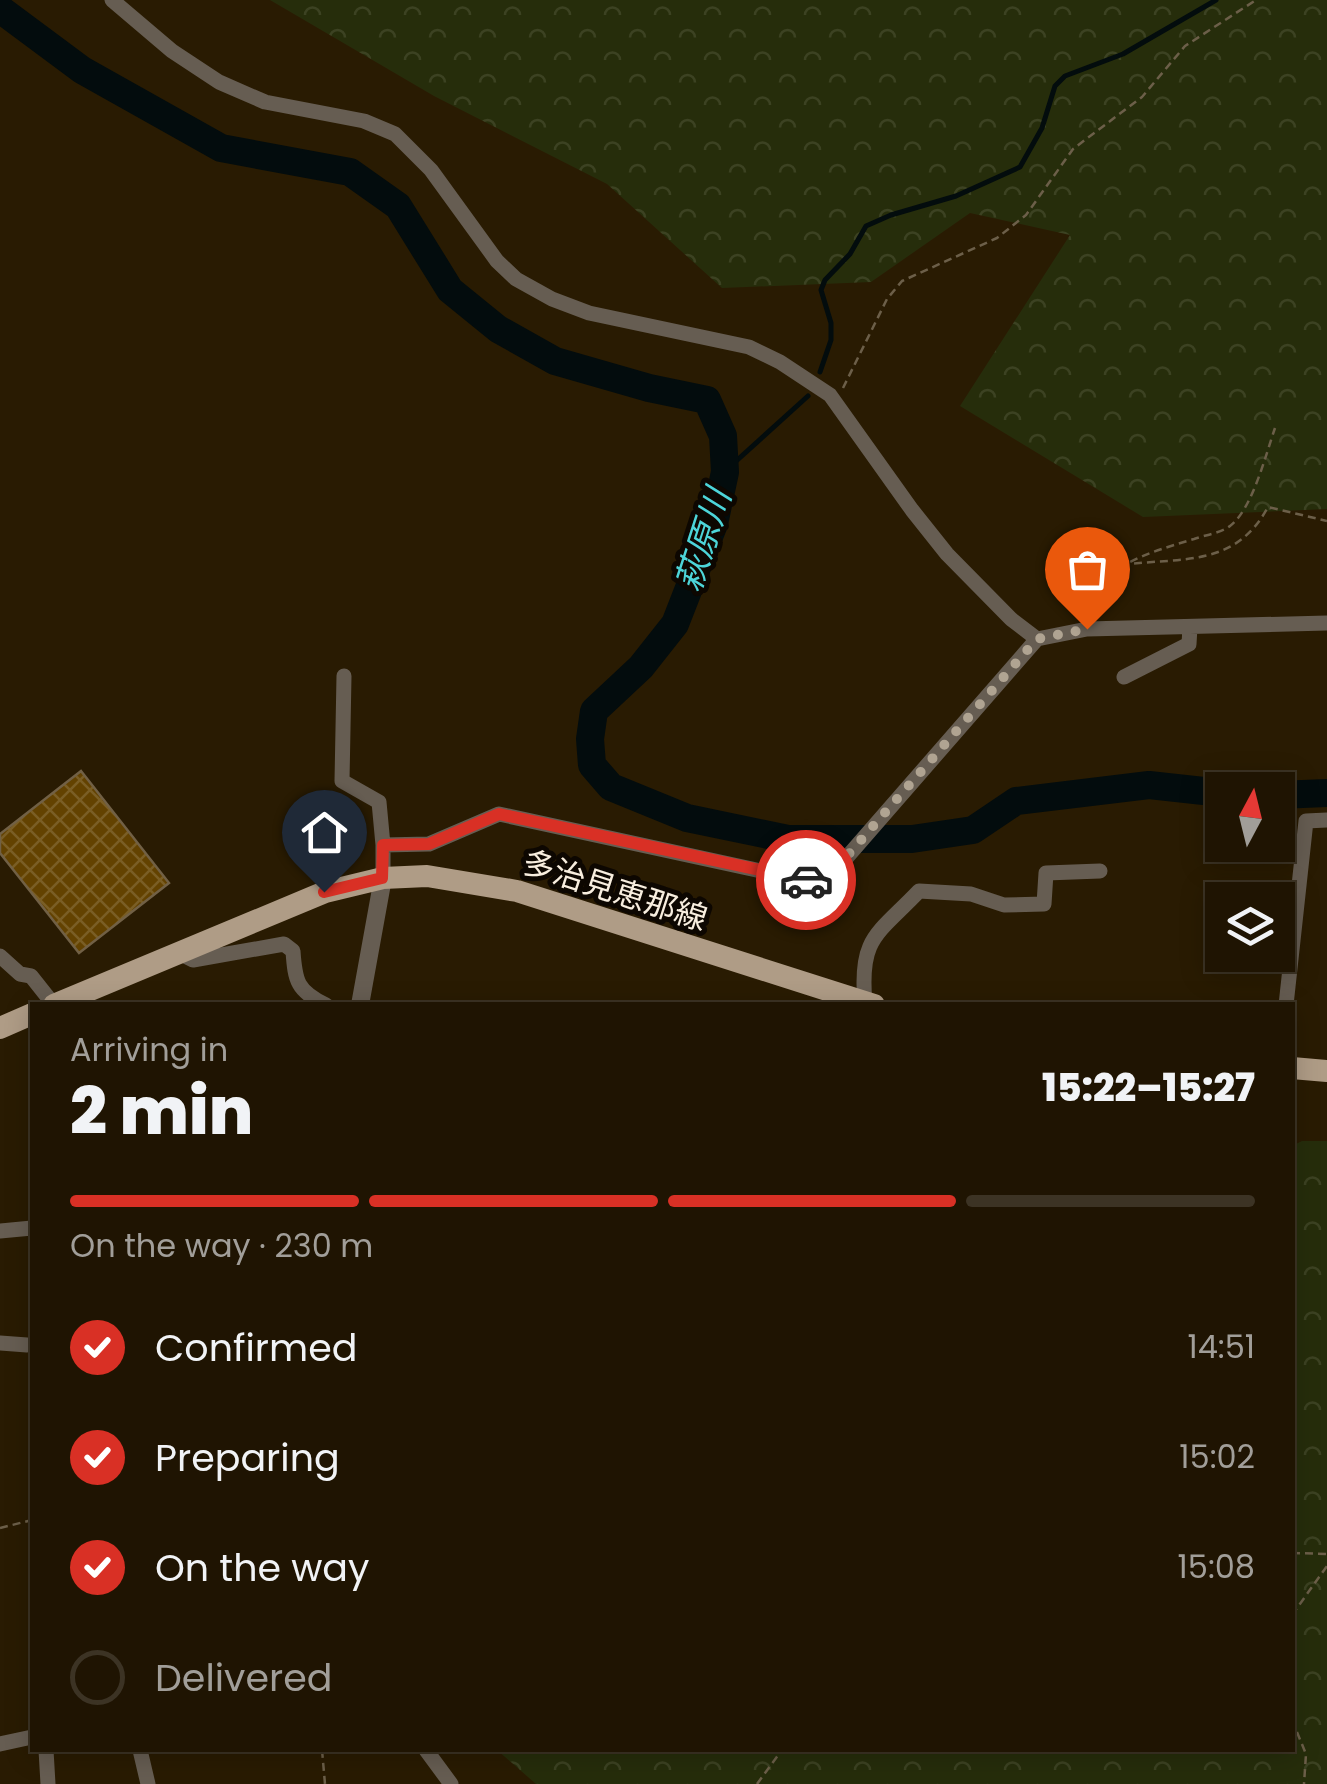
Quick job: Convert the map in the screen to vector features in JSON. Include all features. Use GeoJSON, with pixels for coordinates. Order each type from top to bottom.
{"type":"FeatureCollection","features":[{"type":"Feature","properties":{"kind":"main road","name":"多治見恵那線"},"geometry":{"type":"LineString","coordinates":[[61,1002],[324,892],[382,878],[427,876],[517,891],[864,1002]]}},
{"type":"Feature","properties":{"kind":"main road"},"geometry":{"type":"LineString","coordinates":[[0,1028],[30,1015]]}},
{"type":"Feature","properties":{"kind":"main road"},"geometry":{"type":"LineString","coordinates":[[1295,1068],[1327,1072]]}},
{"type":"Feature","properties":{"kind":"street"},"geometry":{"type":"LineString","coordinates":[[112,0],[172,51],[219,82],[265,102],[364,121],[395,134],[431,170],[496,261],[516,279],[552,299],[589,313],[749,347],[830,395],[947,554],[1011,619],[1037,639]]}},
{"type":"Feature","properties":{"kind":"street"},"geometry":{"type":"LineString","coordinates":[[383,845],[429,844],[499,814],[812,882],[840,864],[1037,639],[1087,629],[1327,623]]}},
{"type":"Feature","properties":{"kind":"street"},"geometry":{"type":"LineString","coordinates":[[1124,677],[1189,644],[1190,627]]}},
{"type":"Feature","properties":{"kind":"street"},"geometry":{"type":"LineString","coordinates":[[344,676],[342,780],[379,802],[383,845],[382,878],[357,1002]]}},
{"type":"Feature","properties":{"kind":"street"},"geometry":{"type":"LineString","coordinates":[[1286,1002],[1306,821],[1327,820]]}},
{"type":"Feature","properties":{"kind":"street"},"geometry":{"type":"LineString","coordinates":[[870,1002],[862,967],[869,944],[920,890],[971,894],[1004,905],[1044,904],[1046,873],[1100,871]]}},
{"type":"Feature","properties":{"kind":"street"},"geometry":{"type":"LineString","coordinates":[[179,953],[193,960],[284,944],[293,951],[295,978],[308,996],[320,1002]]}},
{"type":"Feature","properties":{"kind":"street"},"geometry":{"type":"LineString","coordinates":[[0,956],[20,974],[31,976],[52,1002]]}},
{"type":"Feature","properties":{"kind":"street"},"geometry":{"type":"LineString","coordinates":[[0,1231],[30,1228]]}},
{"type":"Feature","properties":{"kind":"street"},"geometry":{"type":"LineString","coordinates":[[0,1344],[27,1345]]}},
{"type":"Feature","properties":{"kind":"street"},"geometry":{"type":"LineString","coordinates":[[0,1744],[30,1737]]}},
{"type":"Feature","properties":{"kind":"street"},"geometry":{"type":"LineString","coordinates":[[46,1752],[48,1784]]}},
{"type":"Feature","properties":{"kind":"street"},"geometry":{"type":"LineString","coordinates":[[140,1752],[148,1784]]}},
{"type":"Feature","properties":{"kind":"street"},"geometry":{"type":"LineString","coordinates":[[428,1752],[452,1784]]}},
{"type":"Feature","properties":{"kind":"path"},"geometry":{"type":"LineString","coordinates":[[836,403],[887,299],[902,281],[997,238],[1026,215],[1072,148],[1142,97],[1185,46],[1256,0]]}},
{"type":"Feature","properties":{"kind":"path"},"geometry":{"type":"LineString","coordinates":[[1065,634],[1098,581],[1120,566],[1230,526],[1247,504],[1275,428]]}},
{"type":"Feature","properties":{"kind":"path"},"geometry":{"type":"LineString","coordinates":[[1120,566],[1200,558],[1240,543],[1256,529],[1268,506],[1327,521]]}},
{"type":"Feature","properties":{"kind":"path"},"geometry":{"type":"LineString","coordinates":[[0,1528],[30,1520]]}},
{"type":"Feature","properties":{"kind":"path"},"geometry":{"type":"LineString","coordinates":[[1295,1552],[1327,1554]]}},
{"type":"Feature","properties":{"kind":"path"},"geometry":{"type":"LineString","coordinates":[[1295,1612],[1327,1566]]}},
{"type":"Feature","properties":{"kind":"path"},"geometry":{"type":"LineString","coordinates":[[1295,1727],[1306,1754],[1304,1784]]}},
{"type":"Feature","properties":{"kind":"path"},"geometry":{"type":"LineString","coordinates":[[322,1752],[325,1784]]}},
{"type":"Feature","properties":{"kind":"path"},"geometry":{"type":"LineString","coordinates":[[757,1784],[778,1752]]}},
{"type":"Feature","properties":{"kind":"green space"},"geometry":{"type":"Polygon","coordinates":[[[270,0],[1327,0],[1327,509],[1143,517],[960,406],[1070,235],[970,213],[871,282],[722,288],[607,184],[434,96],[270,0]]]}},
{"type":"Feature","properties":{"kind":"green space"},"geometry":{"type":"Polygon","coordinates":[[[1327,1141],[1327,1784],[536,1784],[499,1752],[1295,1752],[1295,1144],[1327,1141]]]}},
{"type":"Feature","properties":{"kind":"building"},"geometry":{"type":"Polygon","coordinates":[[[81,771],[169,883],[79,953],[0,853],[0,834],[81,771]]]}},
{"type":"Feature","properties":{"kind":"waterway"},"geometry":{"type":"LineString","coordinates":[[820,372],[831,340],[831,323],[821,290],[825,280],[850,254],[866,226],[956,196],[1020,167],[1042,128],[1055,86],[1065,76],[1123,54],[1216,0]]}},
{"type":"Feature","properties":{"kind":"waterway","name":"萩原川"},"geometry":{"type":"LineString","coordinates":[[0,9],[82,70],[221,148],[350,172],[398,206],[450,290],[498,329],[555,361],[707,400],[723,436],[725,472],[714,524],[675,624],[641,667],[594,711],[592,765],[611,787],[687,818],[788,839],[912,839],[973,830],[1016,801],[1149,785],[1205,791]]}},
{"type":"Feature","properties":{"kind":"waterway"},"geometry":{"type":"LineString","coordinates":[[725,463],[734,463],[808,396]]}},
{"type":"Feature","properties":{"kind":"waterway","name":"萩原川"},"geometry":{"type":"LineString","coordinates":[[1295,794],[1327,793]]}},
{"type":"Feature","properties":{"kind":"way so far"},"geometry":{"type":"LineString","coordinates":[[806,880],[812,882],[840,864],[1037,639],[1087,629]]}},
{"type":"Feature","properties":{"kind":"route"},"geometry":{"type":"LineString","coordinates":[[324,892],[382,878],[383,845],[429,844],[499,814],[806,880]]}}]}
